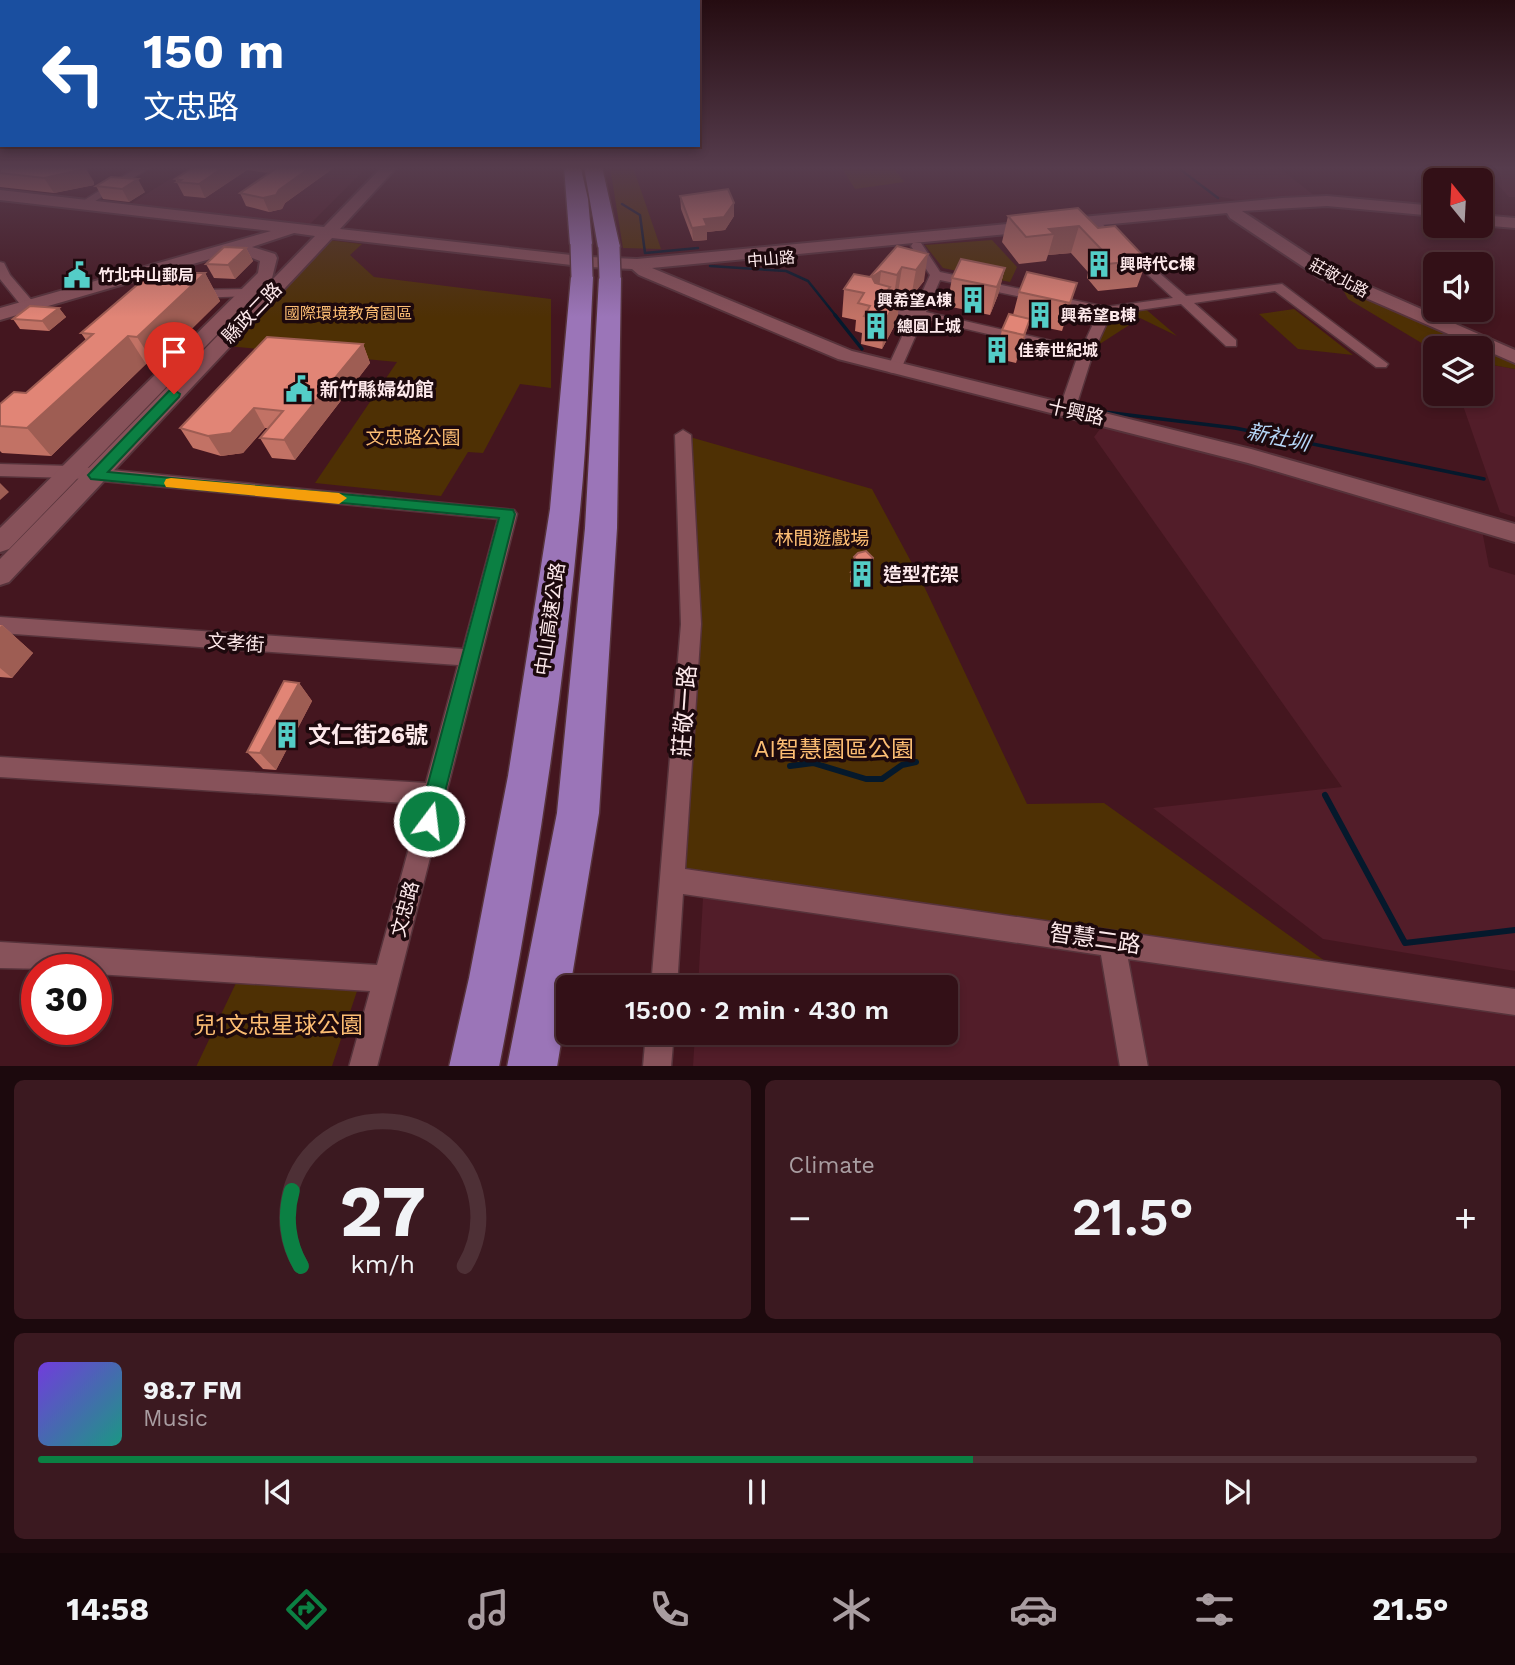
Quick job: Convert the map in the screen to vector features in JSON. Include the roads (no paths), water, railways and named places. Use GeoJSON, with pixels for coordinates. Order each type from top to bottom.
{"type":"FeatureCollection","features":[{"type":"Feature","properties":{"kind":"highway","name":"中山高速公路"},"geometry":{"type":"LineString","coordinates":[[474,1066],[493,978],[528,776],[563,522],[610,264],[587,217]]}},
{"type":"Feature","properties":{"kind":"highway","name":"中山高速公路"},"geometry":{"type":"LineString","coordinates":[[533,1066],[578,813],[601,528],[610,264],[602,217]]}},
{"type":"Feature","properties":{"kind":"street","name":"中山路"},"geometry":{"type":"LineString","coordinates":[[188,217],[488,258],[610,264],[917,246],[1193,217]]}},
{"type":"Feature","properties":{"kind":"street"},"geometry":{"type":"LineString","coordinates":[[313,232],[327,217]]}},
{"type":"Feature","properties":{"kind":"street"},"geometry":{"type":"LineString","coordinates":[[0,314],[213,253],[313,232],[331,217]]}},
{"type":"Feature","properties":{"kind":"street","name":"中山路"},"geometry":{"type":"LineString","coordinates":[[610,264],[1182,217]]}},
{"type":"Feature","properties":{"kind":"street","name":"莊敬北路"},"geometry":{"type":"LineString","coordinates":[[1247,217],[1326,274],[1515,357]]}},
{"type":"Feature","properties":{"kind":"street","name":"莊敬北路"},"geometry":{"type":"LineString","coordinates":[[1248,217],[1333,268],[1380,292],[1515,348]]}},
{"type":"Feature","properties":{"kind":"street"},"geometry":{"type":"LineString","coordinates":[[1493,218],[1515,218]]}},
{"type":"Feature","properties":{"kind":"street"},"geometry":{"type":"LineString","coordinates":[[1493,220],[1515,223]]}},
{"type":"Feature","properties":{"kind":"street"},"geometry":{"type":"LineString","coordinates":[[1101,226],[1231,343]]}},
{"type":"Feature","properties":{"kind":"street","name":"縣政二路"},"geometry":{"type":"LineString","coordinates":[[0,543],[266,274],[313,232]]}},
{"type":"Feature","properties":{"kind":"street","name":"縣政二路"},"geometry":{"type":"LineString","coordinates":[[0,575],[96,475],[313,232]]}},
{"type":"Feature","properties":{"kind":"street"},"geometry":{"type":"LineString","coordinates":[[917,246],[936,275],[1105,311],[1278,287],[1381,364]]}},
{"type":"Feature","properties":{"kind":"street"},"geometry":{"type":"LineString","coordinates":[[213,253],[249,251],[269,258],[266,274]]}},
{"type":"Feature","properties":{"kind":"street","name":"十興路"},"geometry":{"type":"LineString","coordinates":[[610,264],[845,355],[1327,476],[1515,533]]}},
{"type":"Feature","properties":{"kind":"street"},"geometry":{"type":"LineString","coordinates":[[0,266],[4,276],[29,306]]}},
{"type":"Feature","properties":{"kind":"street"},"geometry":{"type":"LineString","coordinates":[[894,369],[936,275]]}},
{"type":"Feature","properties":{"kind":"street"},"geometry":{"type":"LineString","coordinates":[[173,294],[247,293]]}},
{"type":"Feature","properties":{"kind":"street"},"geometry":{"type":"LineString","coordinates":[[877,304],[1086,353]]}},
{"type":"Feature","properties":{"kind":"street"},"geometry":{"type":"LineString","coordinates":[[0,326],[29,306]]}},
{"type":"Feature","properties":{"kind":"street"},"geometry":{"type":"LineString","coordinates":[[1067,410],[1086,353],[1105,311]]}},
{"type":"Feature","properties":{"kind":"street","name":"莊敬一路"},"geometry":{"type":"LineString","coordinates":[[665,975],[691,624],[683,435]]}},
{"type":"Feature","properties":{"kind":"street","name":"文忠路"},"geometry":{"type":"LineString","coordinates":[[0,470],[71,472],[508,514],[363,1066]]}},
{"type":"Feature","properties":{"kind":"street","name":"文孝街"},"geometry":{"type":"LineString","coordinates":[[0,625],[472,658]]}},
{"type":"Feature","properties":{"kind":"street"},"geometry":{"type":"LineString","coordinates":[[0,767],[436,794]]}},
{"type":"Feature","properties":{"kind":"street","name":"智慧二路"},"geometry":{"type":"LineString","coordinates":[[674,880],[1515,1002]]}},
{"type":"Feature","properties":{"kind":"street"},"geometry":{"type":"LineString","coordinates":[[1112,942],[1134,1066]]}},
{"type":"Feature","properties":{"kind":"street"},"geometry":{"type":"LineString","coordinates":[[0,955],[387,979]]}},
{"type":"Feature","properties":{"kind":"street"},"geometry":{"type":"LineString","coordinates":[[657,1066],[659,1045]]}},
{"type":"Feature","properties":{"kind":"waterway","name":"新社圳"},"geometry":{"type":"LineString","coordinates":[[640,217],[645,253],[698,248]]}},
{"type":"Feature","properties":{"kind":"waterway","name":"新社圳"},"geometry":{"type":"LineString","coordinates":[[710,266],[786,271],[808,281],[836,316]]}},
{"type":"Feature","properties":{"kind":"waterway","name":"新社圳"},"geometry":{"type":"LineString","coordinates":[[835,315],[862,349]]}},
{"type":"Feature","properties":{"kind":"waterway","name":"新社圳"},"geometry":{"type":"LineString","coordinates":[[1096,411],[1235,428],[1484,479]]}},
{"type":"Feature","properties":{"kind":"waterway"},"geometry":{"type":"LineString","coordinates":[[790,766],[813,763],[866,779],[882,779],[902,765],[916,762]]}},
{"type":"Feature","properties":{"kind":"waterway"},"geometry":{"type":"LineString","coordinates":[[1325,795],[1405,943],[1515,930]]}},
{"type":"Feature","properties":{"kind":"place","name":"興時代C棟"},"geometry":{"type":"Point","coordinates":[1099,264]}},
{"type":"Feature","properties":{"kind":"place","name":"竹北中山郵局"},"geometry":{"type":"Point","coordinates":[77,275]}},
{"type":"Feature","properties":{"kind":"place","name":"興希望A棟"},"geometry":{"type":"Point","coordinates":[973,300]}},
{"type":"Feature","properties":{"kind":"place","name":"興希望B棟"},"geometry":{"type":"Point","coordinates":[1040,315]}},
{"type":"Feature","properties":{"kind":"place","name":"總圓上城"},"geometry":{"type":"Point","coordinates":[876,326]}},
{"type":"Feature","properties":{"kind":"place","name":"佳泰世紀城"},"geometry":{"type":"Point","coordinates":[997,350]}},
{"type":"Feature","properties":{"kind":"place","name":"新竹縣婦幼館"},"geometry":{"type":"Point","coordinates":[299,389]}},
{"type":"Feature","properties":{"kind":"place","name":"造型花架"},"geometry":{"type":"Point","coordinates":[862,574]}},
{"type":"Feature","properties":{"kind":"place","name":"文仁街26號"},"geometry":{"type":"Point","coordinates":[287,735]}},
{"type":"Feature","properties":{"kind":"park label","name":"國際環境教育園區"},"geometry":{"type":"Point","coordinates":[348,313]}},
{"type":"Feature","properties":{"kind":"park label","name":"文忠路公園"},"geometry":{"type":"Point","coordinates":[413,437]}},
{"type":"Feature","properties":{"kind":"park label","name":"林間遊戲場"},"geometry":{"type":"Point","coordinates":[822,538]}},
{"type":"Feature","properties":{"kind":"park label","name":"AI智慧園區公園"},"geometry":{"type":"Point","coordinates":[834,749]}},
{"type":"Feature","properties":{"kind":"park label","name":"兒1文忠星球公園"},"geometry":{"type":"Point","coordinates":[278,1025]}}]}
